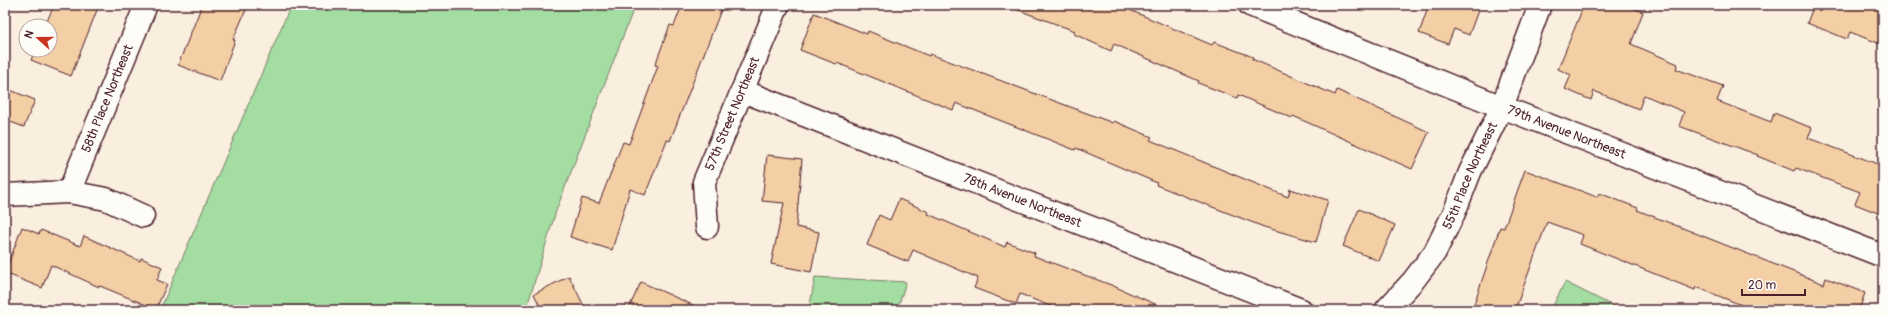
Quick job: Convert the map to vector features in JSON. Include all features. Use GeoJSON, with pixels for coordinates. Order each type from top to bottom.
{"type":"FeatureCollection","features":[{"type":"Feature","properties":{"kind":"street","name":"58th Place Northeast"},"geometry":{"type":"LineString","coordinates":[[68,192],[146,5]]}},
{"type":"Feature","properties":{"kind":"street","name":"57th Street Northeast"},"geometry":{"type":"LineString","coordinates":[[707,227],[704,182],[778,5]]}},
{"type":"Feature","properties":{"kind":"street","name":"79th Avenue Northeast"},"geometry":{"type":"LineString","coordinates":[[1250,5],[1502,107],[1883,256]]}},
{"type":"Feature","properties":{"kind":"street","name":"55th Place Northeast"},"geometry":{"type":"LineString","coordinates":[[1386,310],[1413,281],[1435,252],[1454,213],[1470,172],[1502,107],[1540,5]]}},
{"type":"Feature","properties":{"kind":"street","name":"78th Avenue Northeast"},"geometry":{"type":"LineString","coordinates":[[743,91],[1300,310]]}},
{"type":"Feature","properties":{"kind":"street"},"geometry":{"type":"LineString","coordinates":[[5,195],[68,192],[106,199],[143,216]]}},
{"type":"Feature","properties":{"kind":"green space"},"geometry":{"type":"Polygon","coordinates":[[[291,5],[635,5],[556,211],[526,310],[160,310],[291,5]]]}},
{"type":"Feature","properties":{"kind":"green space"},"geometry":{"type":"Polygon","coordinates":[[[815,277],[906,282],[897,310],[809,310],[815,277]]]}},
{"type":"Feature","properties":{"kind":"green space"},"geometry":{"type":"Polygon","coordinates":[[[1565,282],[1621,310],[1551,310],[1565,282]]]}},
{"type":"Feature","properties":{"kind":"building"},"geometry":{"type":"Polygon","coordinates":[[[54,5],[99,5],[71,76],[31,60],[32,58],[58,58],[58,18],[48,18],[54,5]]]}},
{"type":"Feature","properties":{"kind":"building"},"geometry":{"type":"Polygon","coordinates":[[[202,5],[248,5],[233,40],[235,40],[220,81],[178,65],[202,5]]]}},
{"type":"Feature","properties":{"kind":"building"},"geometry":{"type":"Polygon","coordinates":[[[682,5],[723,5],[670,141],[667,140],[645,195],[630,189],[612,250],[570,237],[582,198],[599,203],[623,142],[629,144],[658,66],[655,65],[670,25],[674,26],[682,5]]]}},
{"type":"Feature","properties":{"kind":"building"},"geometry":{"type":"Polygon","coordinates":[[[1010,5],[1118,5],[1212,45],[1214,42],[1253,57],[1252,59],[1335,95],[1337,90],[1429,132],[1412,169],[1293,116],[1292,118],[1238,95],[1237,98],[1198,83],[1199,81],[1114,44],[1111,51],[1074,34],[1075,31],[1010,7],[1010,5]]]}},
{"type":"Feature","properties":{"kind":"building"},"geometry":{"type":"Polygon","coordinates":[[[1429,5],[1480,5],[1469,35],[1454,29],[1448,44],[1419,33],[1429,5]]]}},
{"type":"Feature","properties":{"kind":"building"},"geometry":{"type":"Polygon","coordinates":[[[1584,5],[1625,5],[1643,12],[1631,44],[1678,64],[1676,69],[1723,86],[1717,101],[1771,122],[1774,113],[1812,128],[1808,138],[1883,166],[1883,215],[1855,204],[1860,192],[1796,168],[1794,171],[1757,156],[1758,155],[1679,126],[1684,112],[1644,95],[1639,109],[1594,91],[1591,100],[1565,89],[1571,75],[1558,69],[1584,5]]]}},
{"type":"Feature","properties":{"kind":"building"},"geometry":{"type":"Polygon","coordinates":[[[1814,5],[1883,5],[1883,45],[1850,32],[1847,39],[1807,23],[1814,5]]]}},
{"type":"Feature","properties":{"kind":"building"},"geometry":{"type":"Polygon","coordinates":[[[814,13],[867,34],[868,31],[929,56],[930,54],[1113,123],[1114,121],[1152,137],[1150,140],[1288,197],[1290,189],[1328,200],[1316,242],[1264,227],[1156,185],[1157,183],[1076,148],[1075,150],[956,103],[953,110],[837,63],[836,64],[800,50],[814,13]]]}},
{"type":"Feature","properties":{"kind":"building"},"geometry":{"type":"Polygon","coordinates":[[[5,88],[35,100],[24,127],[5,120],[5,88]]]}},
{"type":"Feature","properties":{"kind":"building"},"geometry":{"type":"Polygon","coordinates":[[[767,155],[802,159],[796,227],[819,232],[811,272],[771,264],[784,203],[762,201],[767,155]]]}},
{"type":"Feature","properties":{"kind":"building"},"geometry":{"type":"Polygon","coordinates":[[[1525,170],[1597,197],[1599,193],[1638,208],[1637,210],[1824,284],[1826,278],[1865,293],[1859,310],[1754,310],[1696,287],[1695,290],[1580,244],[1583,235],[1547,222],[1515,310],[1472,310],[1500,227],[1504,228],[1525,170]]]}},
{"type":"Feature","properties":{"kind":"building"},"geometry":{"type":"Polygon","coordinates":[[[899,199],[929,212],[928,214],[1005,247],[1007,242],[1035,253],[1034,256],[1111,285],[1169,310],[1060,310],[1020,294],[1016,304],[974,288],[978,278],[913,250],[908,262],[867,245],[879,215],[890,220],[899,199]]]}},
{"type":"Feature","properties":{"kind":"building"},"geometry":{"type":"Polygon","coordinates":[[[1359,209],[1395,225],[1379,261],[1343,246],[1359,209]]]}},
{"type":"Feature","properties":{"kind":"building"},"geometry":{"type":"Polygon","coordinates":[[[22,227],[39,234],[41,230],[80,246],[84,236],[140,261],[141,258],[162,267],[157,280],[167,284],[156,309],[100,286],[99,287],[51,265],[42,288],[5,273],[22,227]]]}},
{"type":"Feature","properties":{"kind":"building"},"geometry":{"type":"Polygon","coordinates":[[[569,276],[586,310],[542,310],[534,294],[569,276]]]}},
{"type":"Feature","properties":{"kind":"building"},"geometry":{"type":"Polygon","coordinates":[[[641,282],[704,310],[628,310],[641,282]]]}}]}
